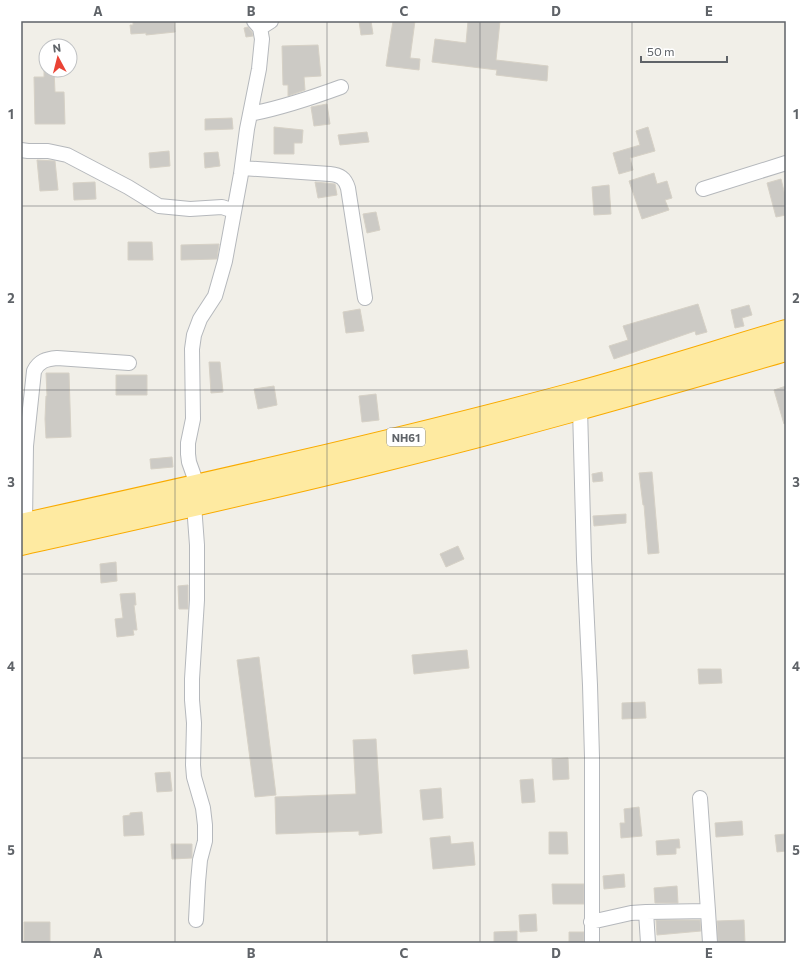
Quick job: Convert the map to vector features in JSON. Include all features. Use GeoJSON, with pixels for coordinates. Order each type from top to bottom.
{"type":"FeatureCollection","features":[{"type":"Feature","properties":{"kind":"highway","name":"NH61"},"geometry":{"type":"LineString","coordinates":[[198,498],[552,399],[786,331]]}},
{"type":"Feature","properties":{"kind":"highway","name":"NH61"},"geometry":{"type":"LineString","coordinates":[[22,531],[382,461],[580,408],[786,350]]}},
{"type":"Feature","properties":{"kind":"street"},"geometry":{"type":"LineString","coordinates":[[196,920],[200,860],[205,840],[205,825],[203,808],[194,777],[193,765],[194,723],[192,679],[197,600],[198,498],[188,454],[188,443],[193,419],[192,349],[197,326],[215,296],[225,261],[259,69],[262,23]]}},
{"type":"Feature","properties":{"kind":"street"},"geometry":{"type":"LineString","coordinates":[[250,114],[272,110],[341,87]]}},
{"type":"Feature","properties":{"kind":"street"},"geometry":{"type":"LineString","coordinates":[[21,150],[48,151],[67,155],[128,187],[159,206],[190,209],[222,207],[234,210]]}},
{"type":"Feature","properties":{"kind":"street"},"geometry":{"type":"LineString","coordinates":[[703,189],[786,163]]}},
{"type":"Feature","properties":{"kind":"street"},"geometry":{"type":"LineString","coordinates":[[242,168],[330,174],[337,175],[344,180],[348,188],[365,298]]}},
{"type":"Feature","properties":{"kind":"street"},"geometry":{"type":"LineString","coordinates":[[22,531],[26,446],[33,376],[36,366],[46,359],[57,358],[129,363]]}},
{"type":"Feature","properties":{"kind":"street"},"geometry":{"type":"LineString","coordinates":[[580,408],[591,701],[592,943]]}},
{"type":"Feature","properties":{"kind":"street"},"geometry":{"type":"LineString","coordinates":[[700,798],[710,943]]}},
{"type":"Feature","properties":{"kind":"street"},"geometry":{"type":"LineString","coordinates":[[591,922],[631,913],[708,911]]}},
{"type":"Feature","properties":{"kind":"street"},"geometry":{"type":"LineString","coordinates":[[646,912],[648,943]]}},
{"type":"Feature","properties":{"kind":"building"},"geometry":{"type":"Polygon","coordinates":[[[133,21],[174,21],[175,32],[146,35],[146,33],[131,34],[130,25],[133,25],[133,21]]]}},
{"type":"Feature","properties":{"kind":"building"},"geometry":{"type":"Polygon","coordinates":[[[359,21],[371,21],[373,34],[361,35],[359,21]]]}},
{"type":"Feature","properties":{"kind":"building"},"geometry":{"type":"Polygon","coordinates":[[[393,21],[415,21],[410,58],[420,59],[419,70],[386,66],[393,21]]]}},
{"type":"Feature","properties":{"kind":"building"},"geometry":{"type":"Polygon","coordinates":[[[468,21],[500,21],[496,60],[548,66],[547,81],[496,75],[497,70],[432,62],[435,39],[466,43],[468,21]]]}},
{"type":"Feature","properties":{"kind":"building"},"geometry":{"type":"Polygon","coordinates":[[[248,27],[253,36],[246,37],[244,28],[248,27]]]}},
{"type":"Feature","properties":{"kind":"building"},"geometry":{"type":"Polygon","coordinates":[[[318,45],[321,76],[304,77],[305,90],[288,96],[288,85],[283,85],[282,46],[318,45]]]}},
{"type":"Feature","properties":{"kind":"building"},"geometry":{"type":"Polygon","coordinates":[[[34,77],[54,78],[55,92],[64,92],[65,124],[35,124],[34,77]]]}},
{"type":"Feature","properties":{"kind":"building"},"geometry":{"type":"Polygon","coordinates":[[[327,104],[330,124],[314,126],[311,107],[327,104]]]}},
{"type":"Feature","properties":{"kind":"building"},"geometry":{"type":"Polygon","coordinates":[[[232,118],[233,129],[205,130],[205,119],[232,118]]]}},
{"type":"Feature","properties":{"kind":"building"},"geometry":{"type":"Polygon","coordinates":[[[274,127],[303,130],[302,143],[294,143],[294,154],[274,154],[274,127]]]}},
{"type":"Feature","properties":{"kind":"building"},"geometry":{"type":"Polygon","coordinates":[[[648,127],[655,151],[630,158],[633,170],[619,174],[613,153],[640,145],[636,131],[648,127]]]}},
{"type":"Feature","properties":{"kind":"building"},"geometry":{"type":"Polygon","coordinates":[[[367,132],[369,142],[340,145],[338,135],[367,132]]]}},
{"type":"Feature","properties":{"kind":"building"},"geometry":{"type":"Polygon","coordinates":[[[169,151],[170,166],[150,168],[149,153],[169,151]]]}},
{"type":"Feature","properties":{"kind":"building"},"geometry":{"type":"Polygon","coordinates":[[[218,152],[220,166],[205,168],[204,153],[218,152]]]}},
{"type":"Feature","properties":{"kind":"building"},"geometry":{"type":"Polygon","coordinates":[[[37,160],[55,161],[58,190],[40,191],[37,160]]]}},
{"type":"Feature","properties":{"kind":"building"},"geometry":{"type":"Polygon","coordinates":[[[654,173],[657,184],[667,181],[672,198],[665,200],[669,210],[642,219],[629,181],[654,173]]]}},
{"type":"Feature","properties":{"kind":"building"},"geometry":{"type":"Polygon","coordinates":[[[781,179],[786,199],[786,215],[776,217],[767,183],[781,179]]]}},
{"type":"Feature","properties":{"kind":"building"},"geometry":{"type":"Polygon","coordinates":[[[95,182],[96,199],[74,200],[73,183],[95,182]]]}},
{"type":"Feature","properties":{"kind":"building"},"geometry":{"type":"Polygon","coordinates":[[[315,182],[335,184],[337,195],[318,198],[315,182]]]}},
{"type":"Feature","properties":{"kind":"building"},"geometry":{"type":"Polygon","coordinates":[[[609,185],[611,214],[594,215],[592,187],[609,185]]]}},
{"type":"Feature","properties":{"kind":"building"},"geometry":{"type":"Polygon","coordinates":[[[376,212],[380,230],[367,233],[363,214],[376,212]]]}},
{"type":"Feature","properties":{"kind":"building"},"geometry":{"type":"Polygon","coordinates":[[[128,242],[152,242],[153,260],[128,260],[128,242]]]}},
{"type":"Feature","properties":{"kind":"building"},"geometry":{"type":"Polygon","coordinates":[[[219,244],[217,259],[181,260],[181,245],[219,244]]]}},
{"type":"Feature","properties":{"kind":"building"},"geometry":{"type":"Polygon","coordinates":[[[698,304],[707,332],[696,335],[695,331],[614,359],[609,346],[628,340],[623,326],[698,304]]]}},
{"type":"Feature","properties":{"kind":"building"},"geometry":{"type":"Polygon","coordinates":[[[749,305],[752,315],[742,318],[744,326],[735,328],[731,310],[749,305]]]}},
{"type":"Feature","properties":{"kind":"building"},"geometry":{"type":"Polygon","coordinates":[[[360,309],[364,331],[346,333],[343,312],[360,309]]]}},
{"type":"Feature","properties":{"kind":"building"},"geometry":{"type":"Polygon","coordinates":[[[209,362],[220,362],[223,392],[211,393],[209,362]]]}},
{"type":"Feature","properties":{"kind":"building"},"geometry":{"type":"Polygon","coordinates":[[[46,373],[69,373],[71,437],[46,438],[46,373]]]}},
{"type":"Feature","properties":{"kind":"building"},"geometry":{"type":"Polygon","coordinates":[[[116,375],[147,375],[147,395],[116,395],[116,375]]]}},
{"type":"Feature","properties":{"kind":"building"},"geometry":{"type":"Polygon","coordinates":[[[274,386],[277,405],[258,409],[254,389],[274,386]]]}},
{"type":"Feature","properties":{"kind":"building"},"geometry":{"type":"Polygon","coordinates":[[[786,386],[786,423],[784,424],[774,390],[786,386]]]}},
{"type":"Feature","properties":{"kind":"building"},"geometry":{"type":"Polygon","coordinates":[[[376,394],[379,420],[362,422],[359,396],[376,394]]]}},
{"type":"Feature","properties":{"kind":"building"},"geometry":{"type":"Polygon","coordinates":[[[172,457],[173,467],[151,469],[150,459],[172,457]]]}},
{"type":"Feature","properties":{"kind":"building"},"geometry":{"type":"Polygon","coordinates":[[[602,472],[603,481],[593,482],[592,474],[602,472]]]}},
{"type":"Feature","properties":{"kind":"building"},"geometry":{"type":"Polygon","coordinates":[[[652,472],[659,553],[648,554],[644,505],[639,473],[652,472]]]}},
{"type":"Feature","properties":{"kind":"building"},"geometry":{"type":"Polygon","coordinates":[[[626,514],[626,523],[594,526],[593,516],[626,514]]]}},
{"type":"Feature","properties":{"kind":"building"},"geometry":{"type":"Polygon","coordinates":[[[458,546],[464,559],[446,567],[440,554],[458,546]]]}},
{"type":"Feature","properties":{"kind":"building"},"geometry":{"type":"Polygon","coordinates":[[[116,562],[117,581],[101,583],[100,564],[116,562]]]}},
{"type":"Feature","properties":{"kind":"building"},"geometry":{"type":"Polygon","coordinates":[[[188,585],[188,609],[179,609],[178,586],[188,585]]]}},
{"type":"Feature","properties":{"kind":"building"},"geometry":{"type":"Polygon","coordinates":[[[135,593],[136,605],[134,605],[137,630],[133,630],[134,635],[117,637],[115,619],[123,618],[120,594],[135,593]]]}},
{"type":"Feature","properties":{"kind":"building"},"geometry":{"type":"Polygon","coordinates":[[[467,650],[469,668],[414,674],[412,655],[467,650]]]}},
{"type":"Feature","properties":{"kind":"building"},"geometry":{"type":"Polygon","coordinates":[[[259,657],[276,795],[255,797],[237,660],[259,657]]]}},
{"type":"Feature","properties":{"kind":"building"},"geometry":{"type":"Polygon","coordinates":[[[698,669],[721,669],[722,683],[699,684],[698,669]]]}},
{"type":"Feature","properties":{"kind":"building"},"geometry":{"type":"Polygon","coordinates":[[[645,702],[646,718],[622,719],[622,703],[645,702]]]}},
{"type":"Feature","properties":{"kind":"building"},"geometry":{"type":"Polygon","coordinates":[[[376,739],[382,833],[359,835],[359,831],[276,834],[275,797],[356,794],[353,740],[376,739]]]}},
{"type":"Feature","properties":{"kind":"building"},"geometry":{"type":"Polygon","coordinates":[[[568,758],[569,779],[553,780],[552,759],[568,758]]]}},
{"type":"Feature","properties":{"kind":"building"},"geometry":{"type":"Polygon","coordinates":[[[170,772],[172,791],[157,792],[155,773],[170,772]]]}},
{"type":"Feature","properties":{"kind":"building"},"geometry":{"type":"Polygon","coordinates":[[[533,779],[535,802],[522,803],[520,780],[533,779]]]}},
{"type":"Feature","properties":{"kind":"building"},"geometry":{"type":"Polygon","coordinates":[[[441,788],[443,818],[423,820],[420,790],[441,788]]]}},
{"type":"Feature","properties":{"kind":"building"},"geometry":{"type":"Polygon","coordinates":[[[639,807],[642,836],[621,838],[620,823],[625,823],[624,809],[639,807]]]}},
{"type":"Feature","properties":{"kind":"building"},"geometry":{"type":"Polygon","coordinates":[[[142,812],[144,835],[124,836],[123,816],[130,815],[130,813],[142,812]]]}},
{"type":"Feature","properties":{"kind":"building"},"geometry":{"type":"Polygon","coordinates":[[[742,821],[743,835],[716,837],[715,823],[742,821]]]}},
{"type":"Feature","properties":{"kind":"building"},"geometry":{"type":"Polygon","coordinates":[[[549,832],[567,832],[568,854],[549,854],[549,832]]]}},
{"type":"Feature","properties":{"kind":"building"},"geometry":{"type":"Polygon","coordinates":[[[786,834],[786,851],[777,852],[775,835],[786,834]]]}},
{"type":"Feature","properties":{"kind":"building"},"geometry":{"type":"Polygon","coordinates":[[[450,836],[451,844],[473,842],[475,865],[433,869],[430,838],[450,836]]]}},
{"type":"Feature","properties":{"kind":"building"},"geometry":{"type":"Polygon","coordinates":[[[679,839],[680,848],[676,848],[676,854],[657,855],[656,841],[679,839]]]}},
{"type":"Feature","properties":{"kind":"building"},"geometry":{"type":"Polygon","coordinates":[[[171,844],[192,844],[192,858],[172,859],[171,844]]]}},
{"type":"Feature","properties":{"kind":"building"},"geometry":{"type":"Polygon","coordinates":[[[624,874],[625,887],[604,889],[603,876],[624,874]]]}},
{"type":"Feature","properties":{"kind":"building"},"geometry":{"type":"Polygon","coordinates":[[[552,884],[584,884],[584,904],[553,904],[552,884]]]}},
{"type":"Feature","properties":{"kind":"building"},"geometry":{"type":"Polygon","coordinates":[[[677,886],[678,903],[655,903],[654,888],[677,886]]]}},
{"type":"Feature","properties":{"kind":"building"},"geometry":{"type":"Polygon","coordinates":[[[536,914],[537,931],[520,932],[519,915],[536,914]]]}},
{"type":"Feature","properties":{"kind":"building"},"geometry":{"type":"Polygon","coordinates":[[[656,920],[700,920],[701,931],[657,935],[656,920]]]}},
{"type":"Feature","properties":{"kind":"building"},"geometry":{"type":"Polygon","coordinates":[[[744,920],[745,943],[718,943],[717,921],[744,920]]]}},
{"type":"Feature","properties":{"kind":"building"},"geometry":{"type":"Polygon","coordinates":[[[24,922],[50,922],[50,943],[24,943],[24,922]]]}},
{"type":"Feature","properties":{"kind":"building"},"geometry":{"type":"Polygon","coordinates":[[[517,931],[517,943],[494,943],[494,932],[517,931]]]}},
{"type":"Feature","properties":{"kind":"building"},"geometry":{"type":"Polygon","coordinates":[[[569,932],[584,932],[584,943],[569,943],[569,932]]]}}]}
